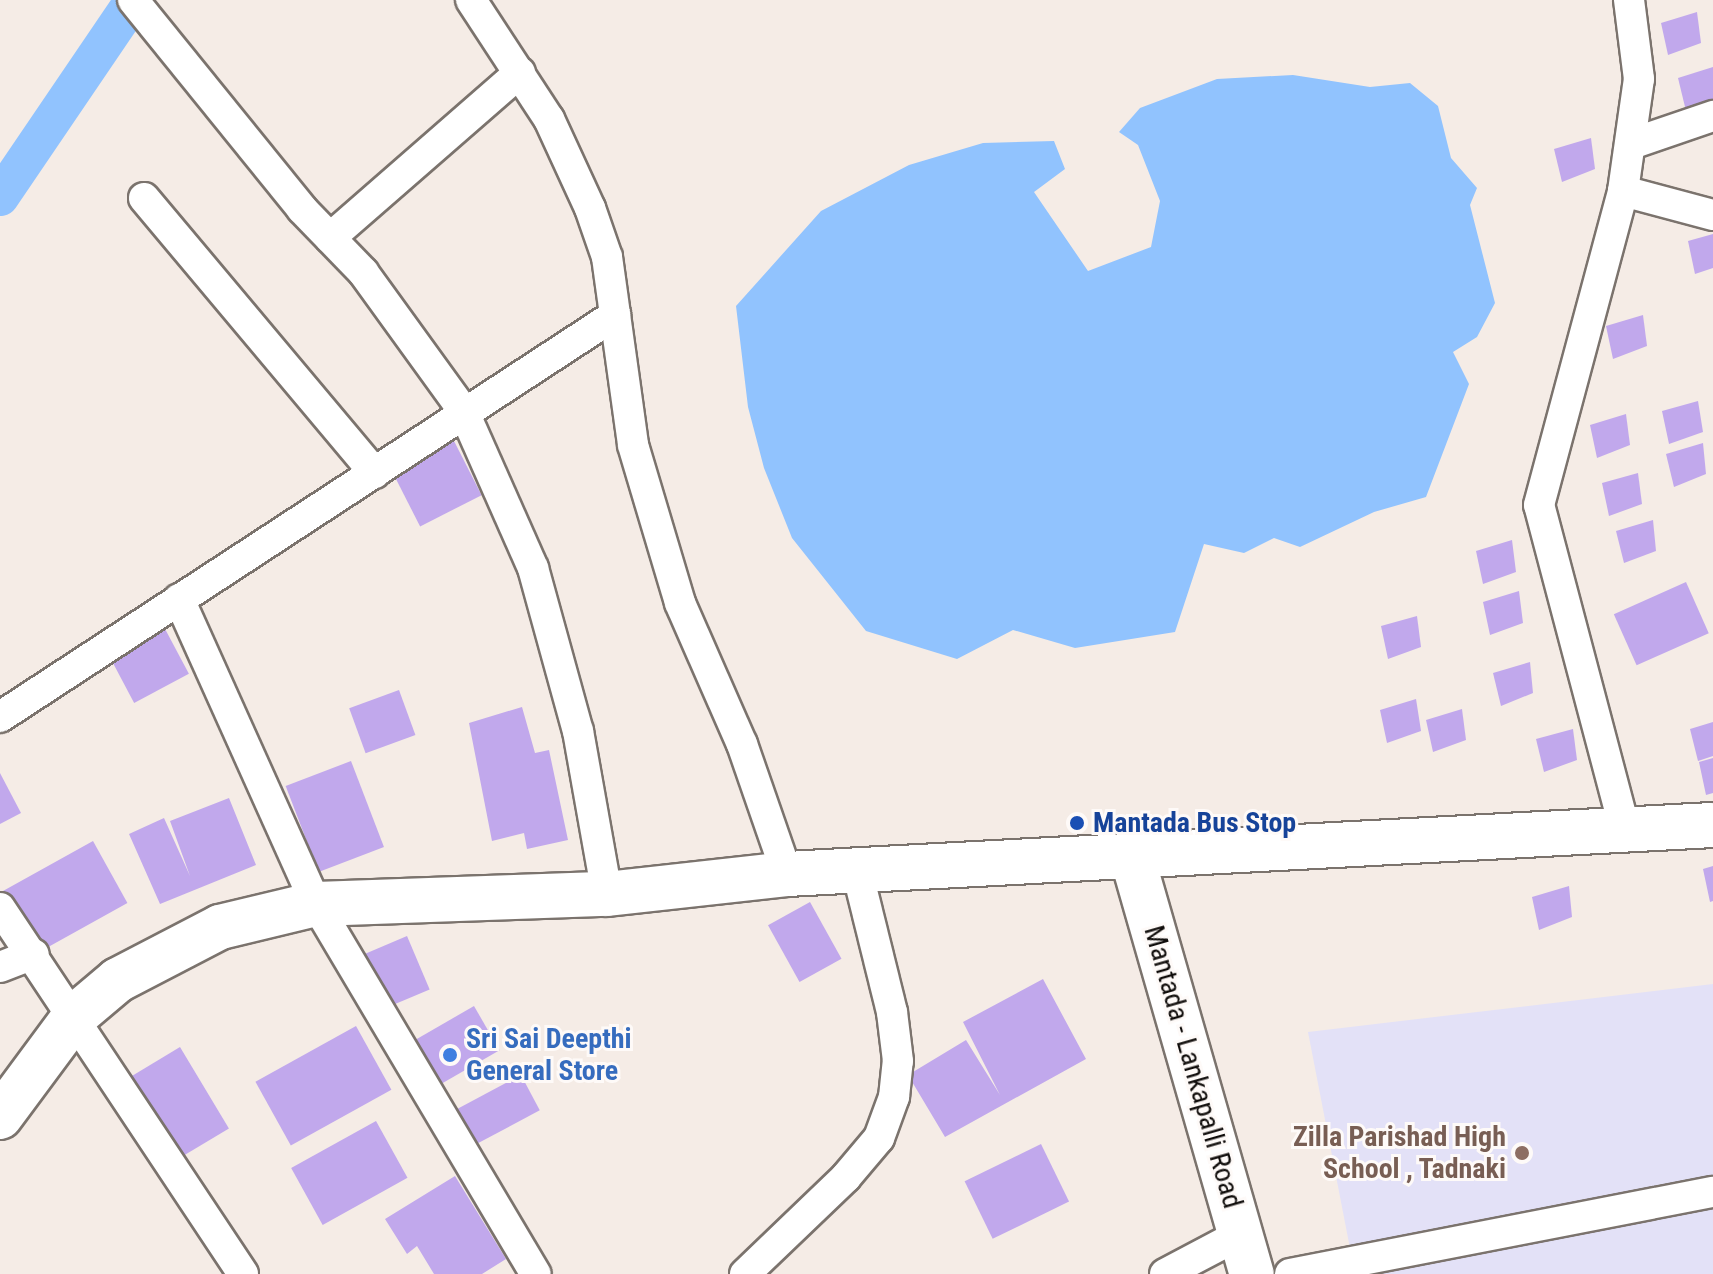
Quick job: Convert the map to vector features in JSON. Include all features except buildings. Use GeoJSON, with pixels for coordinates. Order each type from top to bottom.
{"type":"FeatureCollection","features":[{"type":"Feature","properties":{"kind":"main road"},"geometry":{"type":"LineString","coordinates":[[0,1117],[74,1017],[169,949],[220,927],[316,904],[607,894],[787,874],[1133,860],[1713,825]]}},
{"type":"Feature","properties":{"kind":"main road","name":"Mantada - Lankapalli Road"},"geometry":{"type":"LineString","coordinates":[[1133,860],[1247,1254]]}},
{"type":"Feature","properties":{"kind":"street"},"geometry":{"type":"LineString","coordinates":[[133,0],[431,357],[463,410],[533,568],[578,731],[607,894]]}},
{"type":"Feature","properties":{"kind":"street"},"geometry":{"type":"LineString","coordinates":[[471,0],[520,72],[590,208],[607,257],[633,445],[680,603],[742,744],[787,874]]}},
{"type":"Feature","properties":{"kind":"street"},"geometry":{"type":"LineString","coordinates":[[1625,830],[1539,505],[1623,191],[1639,79],[1629,0]]}},
{"type":"Feature","properties":{"kind":"street"},"geometry":{"type":"LineString","coordinates":[[330,238],[520,72]]}},
{"type":"Feature","properties":{"kind":"street"},"geometry":{"type":"LineString","coordinates":[[1631,144],[1713,116]]}},
{"type":"Feature","properties":{"kind":"street"},"geometry":{"type":"LineString","coordinates":[[1623,191],[1713,215]]}},
{"type":"Feature","properties":{"kind":"street"},"geometry":{"type":"LineString","coordinates":[[144,198],[375,473]]}},
{"type":"Feature","properties":{"kind":"street"},"geometry":{"type":"LineString","coordinates":[[0,717],[375,473],[463,410],[615,315]]}},
{"type":"Feature","properties":{"kind":"street"},"geometry":{"type":"LineString","coordinates":[[179,599],[316,904],[536,1274]]}},
{"type":"Feature","properties":{"kind":"street"},"geometry":{"type":"LineString","coordinates":[[745,1274],[846,1177],[879,1138],[894,1097],[898,1061],[892,1012],[857,871]]}},
{"type":"Feature","properties":{"kind":"street"},"geometry":{"type":"LineString","coordinates":[[0,908],[34,954],[243,1274]]}},
{"type":"Feature","properties":{"kind":"street"},"geometry":{"type":"LineString","coordinates":[[0,967],[34,954]]}},
{"type":"Feature","properties":{"kind":"street"},"geometry":{"type":"LineString","coordinates":[[1290,1274],[1713,1192]]}},
{"type":"Feature","properties":{"kind":"street"},"geometry":{"type":"LineString","coordinates":[[1165,1274],[1247,1254]]}},
{"type":"Feature","properties":{"kind":"shaded area","name":"Zilla Parishad High School , Tadnaki"},"geometry":{"type":"Polygon","coordinates":[[[1713,984],[1713,1274],[1355,1274],[1308,1032],[1713,984]]]}},
{"type":"Feature","properties":{"kind":"water"},"geometry":{"type":"Polygon","coordinates":[[[1293,75],[1370,87],[1410,83],[1438,106],[1451,158],[1477,188],[1470,205],[1495,303],[1477,337],[1453,352],[1469,384],[1426,497],[1374,512],[1300,547],[1274,538],[1244,553],[1204,544],[1175,632],[1075,648],[1013,630],[957,659],[866,631],[792,538],[764,468],[748,407],[736,306],[821,211],[909,165],[983,143],[1054,141],[1065,169],[1034,192],[1088,271],[1151,247],[1160,201],[1138,145],[1119,132],[1140,108],[1217,79],[1293,75]]]}},
{"type":"Feature","properties":{"kind":"waterway"},"geometry":{"type":"LineString","coordinates":[[0,197],[134,0]]}},
{"type":"Feature","properties":{"kind":"place","name":"Mantada Bus Stop"},"geometry":{"type":"Point","coordinates":[1077,823]}},
{"type":"Feature","properties":{"kind":"place","name":"Sri Sai Deepthi General Store"},"geometry":{"type":"Point","coordinates":[450,1055]}},
{"type":"Feature","properties":{"kind":"place","name":"Zilla Parishad High School , Tadnaki"},"geometry":{"type":"Point","coordinates":[1522,1153]}}]}
